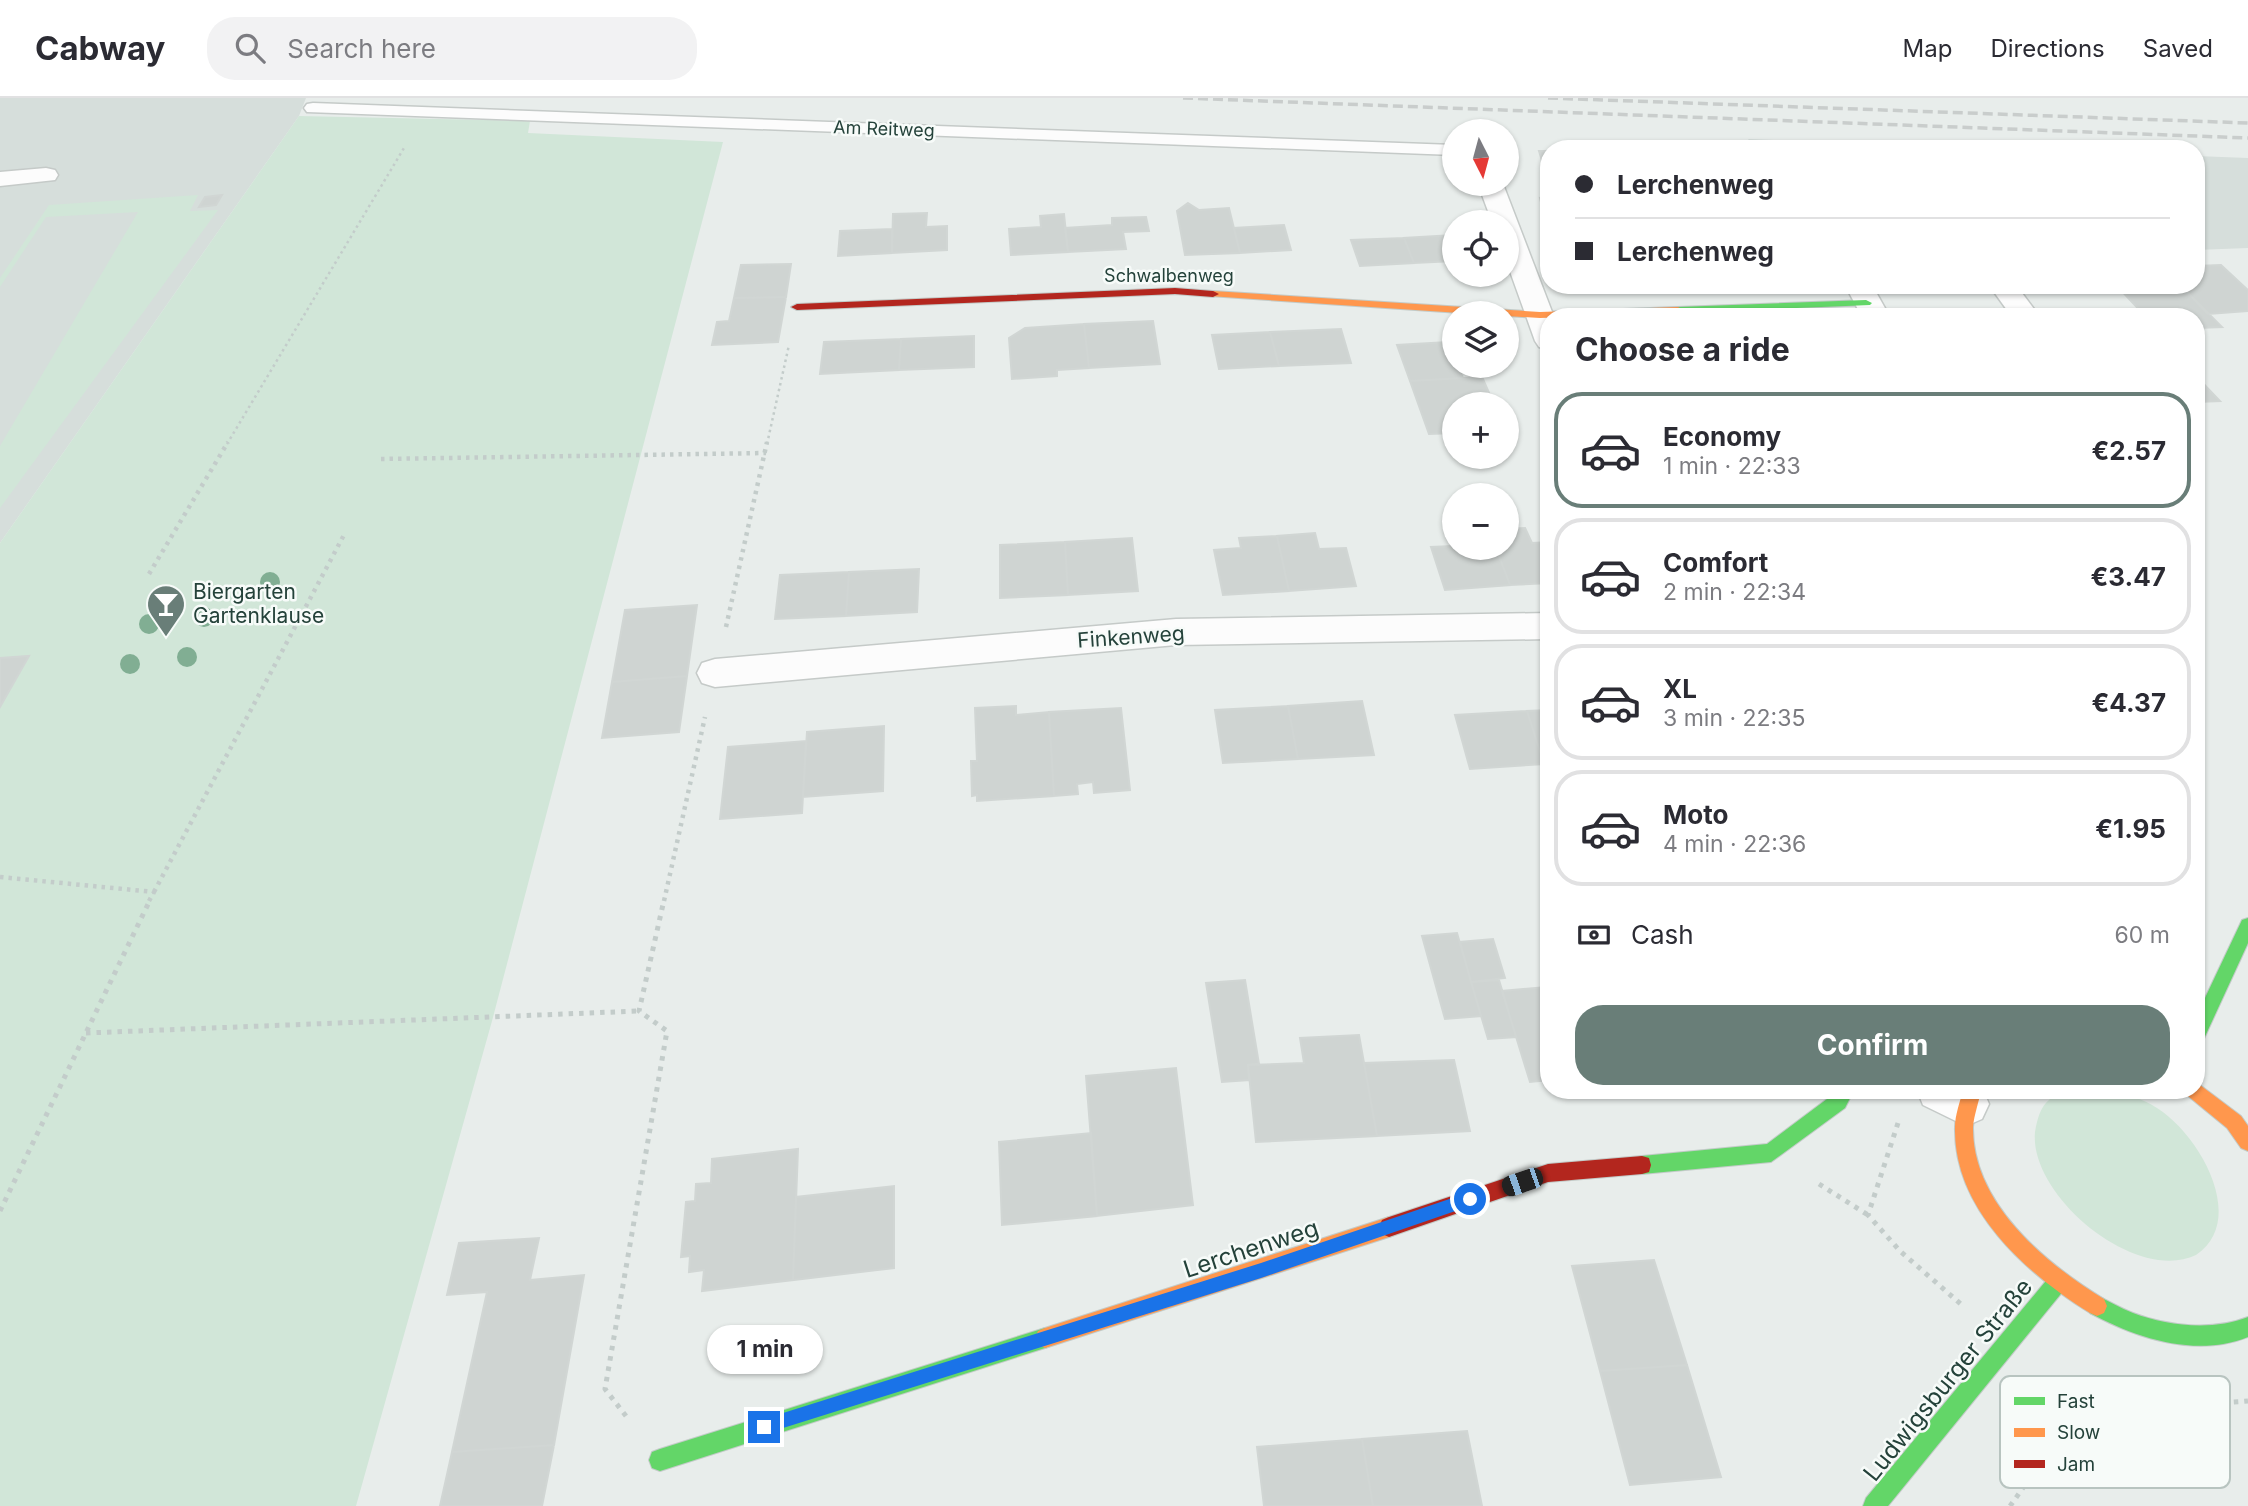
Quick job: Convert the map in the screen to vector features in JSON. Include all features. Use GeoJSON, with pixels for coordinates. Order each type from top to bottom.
{"type":"FeatureCollection","features":[{"type":"Feature","properties":{"kind":"street"},"geometry":{"type":"LineString","coordinates":[[0,179],[46,176]]}},
{"type":"Feature","properties":{"kind":"street"},"geometry":{"type":"LineString","coordinates":[[1519,259],[1540,315]]}},
{"type":"Feature","properties":{"kind":"street","name":"Schwalbenweg"},"geometry":{"type":"LineString","coordinates":[[797,307],[1175,291],[1540,315]]}},
{"type":"Feature","properties":{"kind":"street","name":"Schwalbenweg"},"geometry":{"type":"LineString","coordinates":[[1716,308],[1867,302]]}},
{"type":"Feature","properties":{"kind":"street","name":"Finkenweg"},"geometry":{"type":"LineString","coordinates":[[715,673],[1176,632],[1540,626]]}},
{"type":"Feature","properties":{"kind":"street"},"geometry":{"type":"LineString","coordinates":[[2205,1018],[2248,925]]}},
{"type":"Feature","properties":{"kind":"street","name":"Lerchenweg"},"geometry":{"type":"LineString","coordinates":[[660,1460],[1261,1270],[1548,1173],[1771,1153],[1840,1099]]}},
{"type":"Feature","properties":{"kind":"street"},"geometry":{"type":"LineString","coordinates":[[1959,1099],[1965,1145],[1981,1193],[2012,1240],[2057,1283],[2104,1312],[2153,1331],[2201,1337],[2248,1327]]}},
{"type":"Feature","properties":{"kind":"street"},"geometry":{"type":"LineString","coordinates":[[2205,1099],[2234,1122],[2248,1142]]}},
{"type":"Feature","properties":{"kind":"street","name":"Ludwigsburger Straße"},"geometry":{"type":"LineString","coordinates":[[1874,1506],[2057,1283]]}},
{"type":"Feature","properties":{"kind":"lane","name":"Am Reitweg"},"geometry":{"type":"LineString","coordinates":[[313,108],[1442,150]]}},
{"type":"Feature","properties":{"kind":"path"},"geometry":{"type":"LineString","coordinates":[[149,574],[426,111]]}},
{"type":"Feature","properties":{"kind":"path"},"geometry":{"type":"LineString","coordinates":[[639,1011],[797,307]]}},
{"type":"Feature","properties":{"kind":"path"},"geometry":{"type":"LineString","coordinates":[[381,459],[766,453]]}},
{"type":"Feature","properties":{"kind":"path"},"geometry":{"type":"LineString","coordinates":[[0,1211],[154,892],[345,533]]}},
{"type":"Feature","properties":{"kind":"path"},"geometry":{"type":"LineString","coordinates":[[0,877],[154,892]]}},
{"type":"Feature","properties":{"kind":"path"},"geometry":{"type":"LineString","coordinates":[[86,1033],[639,1011],[667,1031],[605,1389],[660,1460]]}},
{"type":"Feature","properties":{"kind":"path"},"geometry":{"type":"LineString","coordinates":[[1901,1115],[1868,1215],[1900,1251],[2041,1376]]}},
{"type":"Feature","properties":{"kind":"path"},"geometry":{"type":"LineString","coordinates":[[2230,1402],[2248,1401]]}},
{"type":"Feature","properties":{"kind":"path"},"geometry":{"type":"LineString","coordinates":[[2010,1506],[2024,1488]]}},
{"type":"Feature","properties":{"kind":"shaded area"},"geometry":{"type":"Polygon","coordinates":[[[0,98],[306,98],[299,116],[0,543],[0,98]]]}},
{"type":"Feature","properties":{"kind":"shaded area"},"geometry":{"type":"Polygon","coordinates":[[[2205,156],[2248,158],[2248,248],[2205,250],[2205,156]]]}},
{"type":"Feature","properties":{"kind":"green space"},"geometry":{"type":"Polygon","coordinates":[[[299,116],[530,121],[528,133],[723,142],[492,1021],[356,1506],[0,1506],[0,543],[299,116]]]}},
{"type":"Feature","properties":{"kind":"green space"},"geometry":{"type":"Polygon","coordinates":[[[198,195],[190,211],[218,210],[0,508],[0,446],[138,212],[46,217],[0,287],[0,278],[49,205],[198,195]]]}},
{"type":"Feature","properties":{"kind":"green space"},"geometry":{"type":"Polygon","coordinates":[[[2050,1099],[2138,1099],[2157,1108],[2173,1121],[2189,1137],[2212,1178],[2218,1200],[2218,1221],[2211,1240],[2196,1255],[2172,1261],[2145,1257],[2117,1246],[2091,1228],[2067,1207],[2049,1182],[2038,1157],[2035,1132],[2039,1114],[2050,1099]]]}},
{"type":"Feature","properties":{"kind":"building"},"geometry":{"type":"Polygon","coordinates":[[[222,195],[216,205],[199,207],[205,197],[222,195]]]}},
{"type":"Feature","properties":{"kind":"building"},"geometry":{"type":"Polygon","coordinates":[[[1188,203],[1199,210],[1229,208],[1240,253],[1185,255],[1177,211],[1188,203]]]}},
{"type":"Feature","properties":{"kind":"building"},"geometry":{"type":"Polygon","coordinates":[[[927,213],[926,227],[947,226],[947,250],[892,253],[893,214],[927,213]]]}},
{"type":"Feature","properties":{"kind":"building"},"geometry":{"type":"Polygon","coordinates":[[[1064,214],[1068,252],[1011,255],[1009,229],[1041,227],[1040,216],[1064,214]]]}},
{"type":"Feature","properties":{"kind":"building"},"geometry":{"type":"Polygon","coordinates":[[[1146,217],[1149,231],[1123,232],[1126,249],[1068,252],[1065,228],[1112,225],[1112,218],[1146,217]]]}},
{"type":"Feature","properties":{"kind":"building"},"geometry":{"type":"Polygon","coordinates":[[[1284,225],[1291,250],[1240,253],[1234,228],[1284,225]]]}},
{"type":"Feature","properties":{"kind":"building"},"geometry":{"type":"Polygon","coordinates":[[[892,229],[892,253],[838,256],[840,231],[892,229]]]}},
{"type":"Feature","properties":{"kind":"building"},"geometry":{"type":"Polygon","coordinates":[[[1442,236],[1442,262],[1414,263],[1404,238],[1442,236]]]}},
{"type":"Feature","properties":{"kind":"building"},"geometry":{"type":"Polygon","coordinates":[[[1404,238],[1414,263],[1360,266],[1351,240],[1404,238]]]}},
{"type":"Feature","properties":{"kind":"building"},"geometry":{"type":"Polygon","coordinates":[[[791,264],[786,297],[734,298],[741,265],[791,264]]]}},
{"type":"Feature","properties":{"kind":"building"},"geometry":{"type":"Polygon","coordinates":[[[2221,265],[2248,290],[2248,311],[2208,314],[2189,294],[2205,294],[2205,266],[2221,265]]]}},
{"type":"Feature","properties":{"kind":"building"},"geometry":{"type":"Polygon","coordinates":[[[2124,294],[2189,294],[2203,308],[2138,308],[2124,294]]]}},
{"type":"Feature","properties":{"kind":"building"},"geometry":{"type":"Polygon","coordinates":[[[786,297],[778,342],[712,345],[717,322],[729,321],[734,298],[786,297]]]}},
{"type":"Feature","properties":{"kind":"building"},"geometry":{"type":"Polygon","coordinates":[[[2205,310],[2222,327],[2205,328],[2205,310]]]}},
{"type":"Feature","properties":{"kind":"building"},"geometry":{"type":"Polygon","coordinates":[[[1153,321],[1160,364],[1089,368],[1084,324],[1153,321]]]}},
{"type":"Feature","properties":{"kind":"building"},"geometry":{"type":"Polygon","coordinates":[[[1084,324],[1089,368],[1057,370],[1057,376],[1012,379],[1009,338],[1025,328],[1084,324]]]}},
{"type":"Feature","properties":{"kind":"building"},"geometry":{"type":"Polygon","coordinates":[[[1341,329],[1351,363],[1279,366],[1270,332],[1341,329]]]}},
{"type":"Feature","properties":{"kind":"building"},"geometry":{"type":"Polygon","coordinates":[[[1270,332],[1279,366],[1219,369],[1212,335],[1270,332]]]}},
{"type":"Feature","properties":{"kind":"building"},"geometry":{"type":"Polygon","coordinates":[[[974,336],[974,367],[899,370],[901,339],[974,336]]]}},
{"type":"Feature","properties":{"kind":"building"},"geometry":{"type":"Polygon","coordinates":[[[901,339],[899,370],[820,374],[824,342],[901,339]]]}},
{"type":"Feature","properties":{"kind":"building"},"geometry":{"type":"Polygon","coordinates":[[[1442,342],[1442,378],[1463,378],[1410,381],[1397,345],[1442,342]]]}},
{"type":"Feature","properties":{"kind":"building"},"geometry":{"type":"Polygon","coordinates":[[[1482,378],[1489,392],[1442,392],[1442,433],[1429,434],[1410,381],[1482,378]]]}},
{"type":"Feature","properties":{"kind":"building"},"geometry":{"type":"Polygon","coordinates":[[[2205,385],[2220,401],[2205,402],[2205,385]]]}},
{"type":"Feature","properties":{"kind":"building"},"geometry":{"type":"Polygon","coordinates":[[[1519,528],[1525,528],[1532,543],[1540,543],[1540,583],[1510,585],[1501,560],[1519,560],[1519,528]]]}},
{"type":"Feature","properties":{"kind":"building"},"geometry":{"type":"Polygon","coordinates":[[[1315,533],[1319,549],[1346,548],[1356,586],[1289,591],[1277,536],[1315,533]]]}},
{"type":"Feature","properties":{"kind":"building"},"geometry":{"type":"Polygon","coordinates":[[[1277,536],[1289,591],[1223,595],[1214,550],[1241,548],[1239,538],[1277,536]]]}},
{"type":"Feature","properties":{"kind":"building"},"geometry":{"type":"Polygon","coordinates":[[[1132,538],[1138,591],[1068,595],[1065,542],[1132,538]]]}},
{"type":"Feature","properties":{"kind":"building"},"geometry":{"type":"Polygon","coordinates":[[[1065,542],[1068,595],[1000,598],[1000,545],[1065,542]]]}},
{"type":"Feature","properties":{"kind":"building"},"geometry":{"type":"Polygon","coordinates":[[[1431,547],[1442,547],[1442,560],[1501,560],[1510,585],[1445,590],[1431,547]]]}},
{"type":"Feature","properties":{"kind":"building"},"geometry":{"type":"Polygon","coordinates":[[[919,569],[917,612],[846,616],[849,572],[919,569]]]}},
{"type":"Feature","properties":{"kind":"building"},"geometry":{"type":"Polygon","coordinates":[[[849,572],[846,616],[775,619],[780,575],[849,572]]]}},
{"type":"Feature","properties":{"kind":"building"},"geometry":{"type":"Polygon","coordinates":[[[697,605],[687,676],[612,682],[625,610],[697,605]]]}},
{"type":"Feature","properties":{"kind":"building"},"geometry":{"type":"Polygon","coordinates":[[[29,656],[0,707],[0,658],[29,656]]]}},
{"type":"Feature","properties":{"kind":"building"},"geometry":{"type":"Polygon","coordinates":[[[687,676],[679,732],[602,738],[612,682],[687,676]]]}},
{"type":"Feature","properties":{"kind":"building"},"geometry":{"type":"Polygon","coordinates":[[[1362,701],[1374,755],[1298,759],[1288,706],[1362,701]]]}},
{"type":"Feature","properties":{"kind":"building"},"geometry":{"type":"Polygon","coordinates":[[[1016,706],[1016,715],[1049,712],[1054,796],[977,801],[977,795],[972,796],[971,761],[977,761],[975,708],[1016,706]]]}},
{"type":"Feature","properties":{"kind":"building"},"geometry":{"type":"Polygon","coordinates":[[[1288,706],[1298,759],[1223,763],[1215,710],[1288,706]]]}},
{"type":"Feature","properties":{"kind":"building"},"geometry":{"type":"Polygon","coordinates":[[[1121,708],[1130,790],[1094,793],[1093,782],[1077,784],[1078,794],[1054,796],[1049,712],[1121,708]]]}},
{"type":"Feature","properties":{"kind":"building"},"geometry":{"type":"Polygon","coordinates":[[[1540,710],[1540,752],[1527,711],[1540,710]]]}},
{"type":"Feature","properties":{"kind":"building"},"geometry":{"type":"Polygon","coordinates":[[[1527,711],[1540,752],[1540,764],[1470,769],[1455,715],[1527,711]]]}},
{"type":"Feature","properties":{"kind":"building"},"geometry":{"type":"Polygon","coordinates":[[[884,726],[883,791],[803,797],[807,732],[884,726]]]}},
{"type":"Feature","properties":{"kind":"building"},"geometry":{"type":"Polygon","coordinates":[[[806,741],[802,813],[720,819],[728,747],[806,741]]]}},
{"type":"Feature","properties":{"kind":"building"},"geometry":{"type":"Polygon","coordinates":[[[1457,933],[1481,1016],[1445,1019],[1422,936],[1457,933]]]}},
{"type":"Feature","properties":{"kind":"building"},"geometry":{"type":"Polygon","coordinates":[[[1493,939],[1505,978],[1471,982],[1460,942],[1493,939]]]}},
{"type":"Feature","properties":{"kind":"building"},"geometry":{"type":"Polygon","coordinates":[[[1245,980],[1259,1064],[1248,1065],[1249,1080],[1222,1082],[1206,983],[1245,980]]]}},
{"type":"Feature","properties":{"kind":"building"},"geometry":{"type":"Polygon","coordinates":[[[1499,980],[1516,1037],[1488,1039],[1471,982],[1499,980]]]}},
{"type":"Feature","properties":{"kind":"building"},"geometry":{"type":"Polygon","coordinates":[[[1540,988],[1540,1081],[1530,1082],[1502,991],[1540,988]]]}},
{"type":"Feature","properties":{"kind":"building"},"geometry":{"type":"Polygon","coordinates":[[[1359,1035],[1377,1136],[1256,1142],[1248,1065],[1304,1063],[1300,1038],[1359,1035]]]}},
{"type":"Feature","properties":{"kind":"building"},"geometry":{"type":"Polygon","coordinates":[[[1454,1060],[1470,1131],[1377,1136],[1364,1063],[1454,1060]]]}},
{"type":"Feature","properties":{"kind":"building"},"geometry":{"type":"Polygon","coordinates":[[[1176,1068],[1193,1205],[1097,1216],[1086,1076],[1176,1068]]]}},
{"type":"Feature","properties":{"kind":"building"},"geometry":{"type":"Polygon","coordinates":[[[1091,1133],[1097,1216],[1002,1225],[999,1142],[1091,1133]]]}},
{"type":"Feature","properties":{"kind":"building"},"geometry":{"type":"Polygon","coordinates":[[[798,1149],[793,1280],[702,1291],[704,1270],[689,1272],[690,1256],[681,1257],[686,1202],[695,1201],[696,1184],[711,1183],[712,1159],[798,1149]]]}},
{"type":"Feature","properties":{"kind":"building"},"geometry":{"type":"Polygon","coordinates":[[[894,1186],[894,1268],[793,1280],[796,1197],[894,1186]]]}},
{"type":"Feature","properties":{"kind":"building"},"geometry":{"type":"Polygon","coordinates":[[[539,1238],[530,1280],[584,1275],[554,1445],[452,1452],[487,1292],[447,1295],[459,1243],[539,1238]]]}},
{"type":"Feature","properties":{"kind":"building"},"geometry":{"type":"Polygon","coordinates":[[[1654,1260],[1687,1365],[1600,1371],[1572,1266],[1654,1260]]]}},
{"type":"Feature","properties":{"kind":"building"},"geometry":{"type":"Polygon","coordinates":[[[1687,1365],[1721,1477],[1630,1485],[1600,1371],[1687,1365]]]}},
{"type":"Feature","properties":{"kind":"building"},"geometry":{"type":"Polygon","coordinates":[[[1467,1431],[1482,1506],[1373,1506],[1362,1439],[1467,1431]]]}},
{"type":"Feature","properties":{"kind":"building"},"geometry":{"type":"Polygon","coordinates":[[[1362,1439],[1373,1506],[1264,1506],[1257,1447],[1362,1439]]]}},
{"type":"Feature","properties":{"kind":"building"},"geometry":{"type":"Polygon","coordinates":[[[554,1445],[542,1506],[440,1506],[452,1452],[554,1445]]]}},
{"type":"Feature","properties":{"kind":"railway"},"geometry":{"type":"LineString","coordinates":[[1183,98],[2248,138]]}},
{"type":"Feature","properties":{"kind":"railway"},"geometry":{"type":"LineString","coordinates":[[1548,98],[2248,123]]}},
{"type":"Feature","properties":{"kind":"traffic: fast"},"geometry":{"type":"LineString","coordinates":[[1732,308],[1866,303]]}},
{"type":"Feature","properties":{"kind":"traffic: fast"},"geometry":{"type":"LineString","coordinates":[[2205,1018],[2248,925]]}},
{"type":"Feature","properties":{"kind":"traffic: fast"},"geometry":{"type":"LineString","coordinates":[[1642,1165],[1771,1153],[1840,1099]]}},
{"type":"Feature","properties":{"kind":"traffic: fast"},"geometry":{"type":"LineString","coordinates":[[1874,1506],[2057,1283]]}},
{"type":"Feature","properties":{"kind":"traffic: fast"},"geometry":{"type":"LineString","coordinates":[[2097,1306],[2140,1326],[2169,1333],[2216,1334],[2248,1327]]}},
{"type":"Feature","properties":{"kind":"traffic: fast"},"geometry":{"type":"LineString","coordinates":[[660,1460],[1045,1338]]}},
{"type":"Feature","properties":{"kind":"traffic: slow"},"geometry":{"type":"LineString","coordinates":[[1213,294],[1540,315]]}},
{"type":"Feature","properties":{"kind":"traffic: slow"},"geometry":{"type":"LineString","coordinates":[[1970,1099],[1964,1127],[1966,1154],[1975,1181],[1989,1207],[2007,1232],[2028,1254],[2051,1275],[2097,1306]]}},
{"type":"Feature","properties":{"kind":"traffic: slow"},"geometry":{"type":"LineString","coordinates":[[2205,1099],[2234,1122],[2248,1142]]}},
{"type":"Feature","properties":{"kind":"traffic: slow"},"geometry":{"type":"LineString","coordinates":[[1045,1338],[1389,1227]]}},
{"type":"Feature","properties":{"kind":"traffic: jam"},"geometry":{"type":"LineString","coordinates":[[797,307],[1175,291],[1213,294]]}},
{"type":"Feature","properties":{"kind":"traffic: jam"},"geometry":{"type":"LineString","coordinates":[[1389,1227],[1548,1173],[1642,1165]]}},
{"type":"Feature","properties":{"kind":"place","name":"Biergarten Gartenklause"},"geometry":{"type":"Point","coordinates":[166,638]}},
{"type":"Feature","properties":{"kind":"route"},"geometry":{"type":"LineString","coordinates":[[764,1427],[1261,1270],[1470,1199]]}}]}
